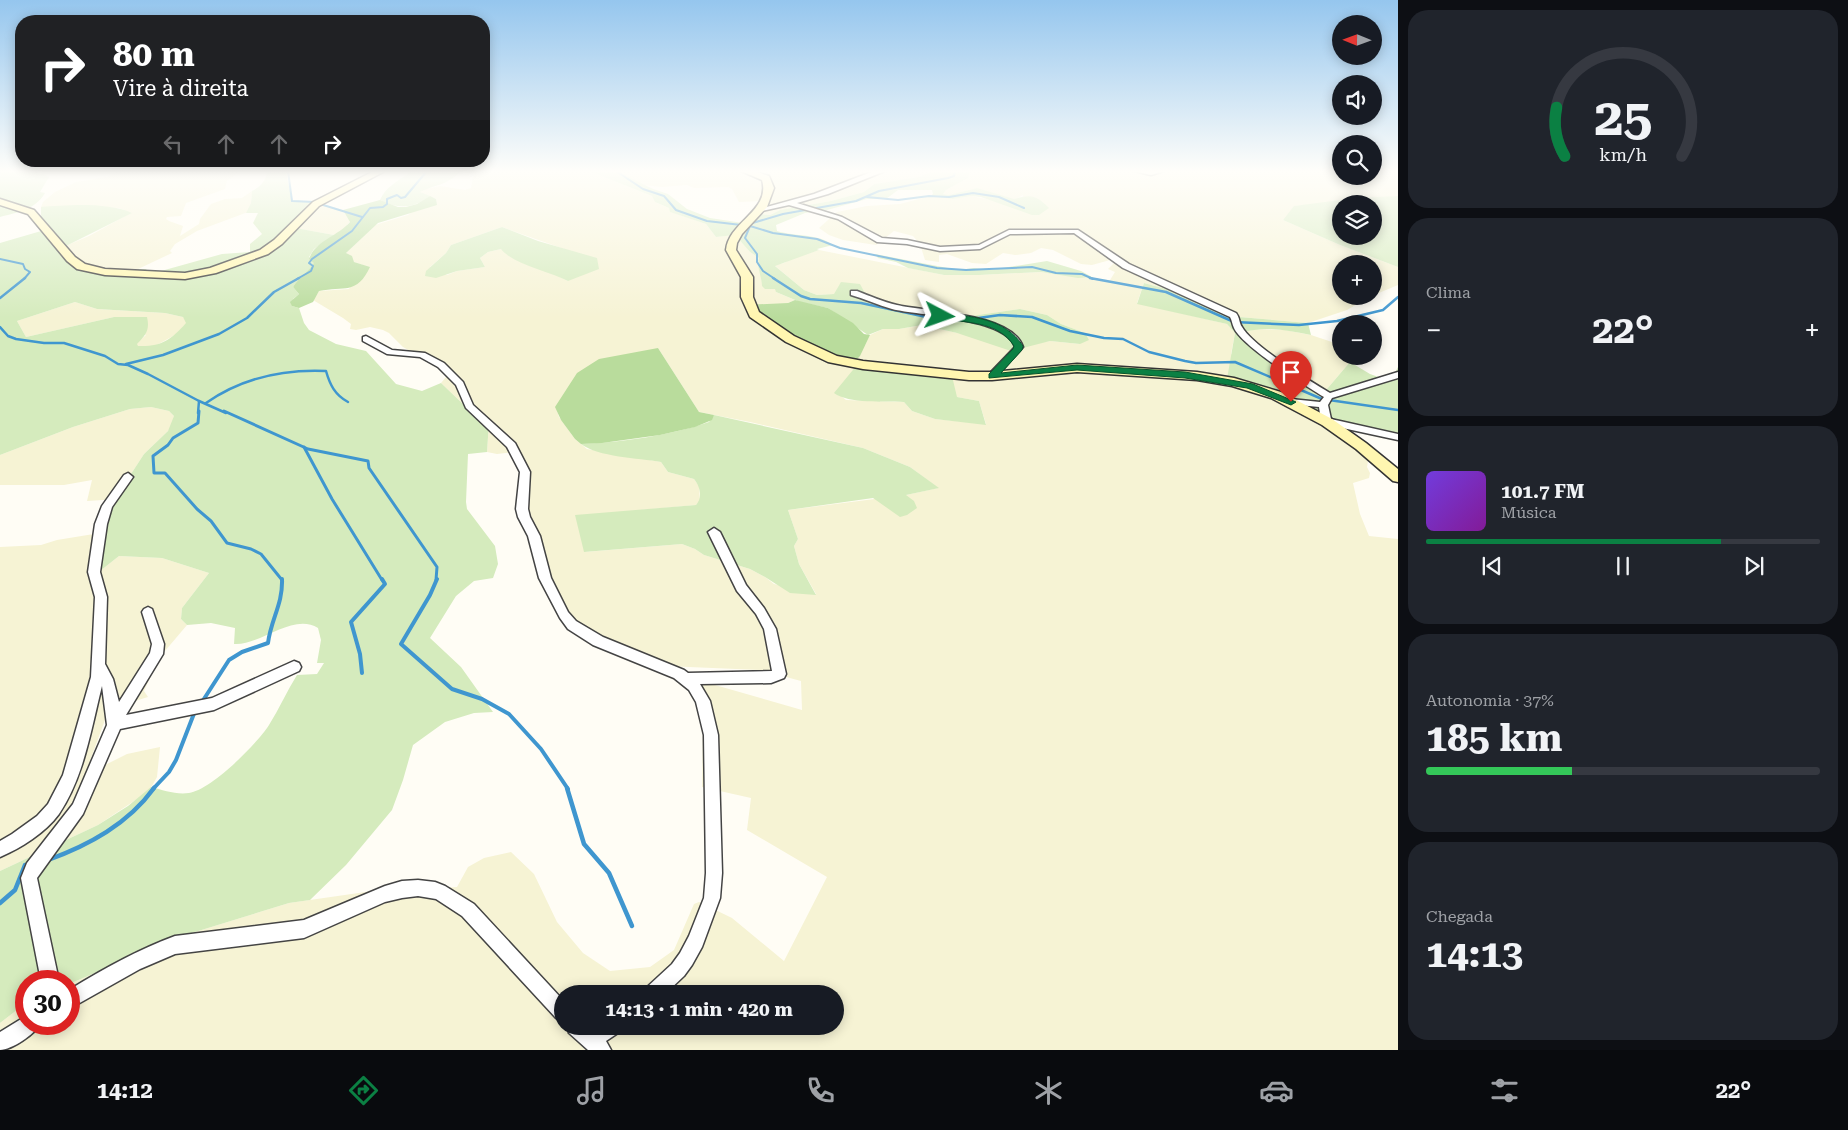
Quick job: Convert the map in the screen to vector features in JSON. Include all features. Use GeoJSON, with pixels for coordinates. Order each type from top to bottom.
{"type":"FeatureCollection","features":[{"type":"Feature","properties":{"kind":"street"},"geometry":{"type":"LineString","coordinates":[[38,220],[71,259],[86,268],[105,272],[185,276],[206,272],[264,252],[278,242],[300,220]]}},
{"type":"Feature","properties":{"kind":"street"},"geometry":{"type":"LineString","coordinates":[[749,220],[735,237],[730,248],[734,258],[747,277],[747,297],[751,310],[760,319],[785,336],[826,356],[862,365],[960,375],[992,376],[1077,368],[1185,375],[1250,386],[1291,402],[1326,421],[1362,446],[1398,477]]}},
{"type":"Feature","properties":{"kind":"street"},"geometry":{"type":"LineString","coordinates":[[844,220],[880,240],[907,242],[940,249],[975,248],[992,242],[1008,232],[1078,232],[1126,266],[1233,315],[1238,328],[1257,347],[1295,375],[1329,396]]}},
{"type":"Feature","properties":{"kind":"street"},"geometry":{"type":"LineString","coordinates":[[854,293],[894,308],[940,316],[974,319],[1008,333],[1019,347],[992,376]]}},
{"type":"Feature","properties":{"kind":"street"},"geometry":{"type":"LineString","coordinates":[[366,340],[390,352],[422,355],[442,365],[460,384],[469,406],[500,433],[510,445],[525,472],[522,509],[534,536],[545,578],[564,615],[572,625],[598,641],[650,660],[688,679],[776,677],[779,674],[779,665],[770,629],[760,611],[741,588],[714,532]]}},
{"type":"Feature","properties":{"kind":"street"},"geometry":{"type":"LineString","coordinates":[[1326,421],[1323,406],[1329,396],[1398,375]]}},
{"type":"Feature","properties":{"kind":"street"},"geometry":{"type":"LineString","coordinates":[[1291,402],[1323,406]]}},
{"type":"Feature","properties":{"kind":"street"},"geometry":{"type":"LineString","coordinates":[[1326,421],[1398,437]]}},
{"type":"Feature","properties":{"kind":"street"},"geometry":{"type":"LineString","coordinates":[[0,849],[18,840],[42,821],[53,809],[70,777],[95,691],[99,665],[101,598],[94,572],[101,524],[107,506],[128,477]]}},
{"type":"Feature","properties":{"kind":"street"},"geometry":{"type":"LineString","coordinates":[[48,970],[30,886],[31,873],[40,857],[78,809],[114,724],[156,654],[158,644],[148,612]]}},
{"type":"Feature","properties":{"kind":"street"},"geometry":{"type":"LineString","coordinates":[[99,665],[108,679],[111,689],[114,724]]}},
{"type":"Feature","properties":{"kind":"street"},"geometry":{"type":"LineString","coordinates":[[114,724],[214,704],[294,667]]}},
{"type":"Feature","properties":{"kind":"street"},"geometry":{"type":"LineString","coordinates":[[662,985],[678,970],[689,953],[709,910],[713,892],[711,736],[703,701],[688,679]]}},
{"type":"Feature","properties":{"kind":"street"},"geometry":{"type":"LineString","coordinates":[[80,994],[157,951],[175,945],[304,929],[324,924],[388,893],[403,889],[421,889],[434,890],[452,898],[468,910],[554,1003]]}},
{"type":"Feature","properties":{"kind":"street"},"geometry":{"type":"LineString","coordinates":[[0,1043],[15,1034]]}},
{"type":"Feature","properties":{"kind":"street"},"geometry":{"type":"LineString","coordinates":[[585,1035],[597,1046],[605,1035]]}},
{"type":"Feature","properties":{"kind":"shaded area"},"geometry":{"type":"Polygon","coordinates":[[[118,220],[168,220],[183,226],[180,236],[199,224],[200,220],[227,220],[197,231],[175,244],[170,251],[172,253],[136,270],[106,270],[80,263],[63,247],[89,236],[118,220]]]}},
{"type":"Feature","properties":{"kind":"shaded area"},"geometry":{"type":"Polygon","coordinates":[[[296,220],[350,221],[344,230],[334,235],[289,227],[296,220]]]}},
{"type":"Feature","properties":{"kind":"shaded area"},"geometry":{"type":"Polygon","coordinates":[[[392,220],[694,220],[706,224],[716,237],[734,235],[750,252],[759,258],[758,264],[765,289],[776,288],[776,292],[795,300],[788,303],[865,345],[870,335],[883,329],[899,329],[922,325],[957,333],[1038,343],[1050,341],[1080,344],[1085,333],[1061,324],[1047,315],[1020,309],[971,316],[926,313],[867,297],[834,294],[817,295],[804,290],[774,265],[819,250],[944,275],[1041,272],[1110,280],[1115,272],[1108,269],[1115,262],[1110,260],[1092,265],[1081,264],[1053,250],[1041,248],[1031,253],[1015,255],[1003,253],[986,264],[972,263],[947,254],[939,255],[939,262],[925,260],[920,244],[913,236],[894,231],[876,245],[843,240],[829,235],[819,228],[828,220],[1283,220],[1332,241],[1332,245],[1340,245],[1366,255],[1332,255],[1332,305],[1356,305],[1347,310],[1308,323],[1239,317],[1181,293],[1144,283],[1137,303],[1227,324],[1235,333],[1231,354],[1372,460],[1368,461],[1367,467],[1370,473],[1369,478],[1353,483],[1360,514],[1369,536],[1398,539],[1398,1050],[0,1050],[0,1023],[15,1011],[15,1035],[80,1035],[80,979],[182,936],[289,903],[428,883],[443,888],[457,887],[468,867],[484,858],[511,852],[534,874],[557,922],[583,953],[610,971],[650,967],[674,950],[694,904],[699,902],[732,918],[784,961],[827,877],[747,830],[751,798],[702,787],[703,725],[692,687],[701,681],[802,710],[801,681],[760,670],[665,666],[571,625],[528,530],[519,520],[518,506],[522,476],[514,452],[497,454],[487,452],[489,422],[464,405],[441,383],[446,377],[445,371],[403,347],[389,333],[383,330],[370,327],[356,330],[350,329],[351,324],[313,300],[319,291],[349,289],[363,265],[354,262],[346,253],[375,225],[392,220]],[[502,227],[451,245],[446,253],[430,267],[447,275],[457,271],[485,267],[480,258],[488,252],[501,249],[522,262],[568,281],[564,249],[502,227]],[[658,348],[557,410],[559,417],[575,439],[587,449],[661,462],[668,472],[694,479],[699,486],[700,501],[696,505],[641,510],[585,552],[682,544],[704,555],[750,569],[774,584],[816,594],[799,564],[794,546],[798,539],[788,510],[906,495],[938,488],[910,467],[863,448],[699,412],[658,348]],[[841,396],[846,400],[904,402],[912,411],[935,419],[986,424],[979,401],[957,397],[841,396]]]}},
{"type":"Feature","properties":{"kind":"shaded area"},"geometry":{"type":"Polygon","coordinates":[[[1382,261],[1398,267],[1398,285],[1382,292],[1382,261]]]}},
{"type":"Feature","properties":{"kind":"shaded area"},"geometry":{"type":"Polygon","coordinates":[[[75,302],[97,309],[165,313],[183,317],[187,323],[175,335],[153,347],[137,346],[136,344],[146,335],[114,317],[26,337],[17,321],[75,302]]]}},
{"type":"Feature","properties":{"kind":"shaded area"},"geometry":{"type":"Polygon","coordinates":[[[1256,329],[1285,330],[1311,335],[1332,342],[1332,365],[1347,365],[1327,389],[1318,393],[1242,333],[1256,329]]]}},
{"type":"Feature","properties":{"kind":"shaded area"},"geometry":{"type":"Polygon","coordinates":[[[151,407],[169,411],[174,416],[173,423],[168,431],[144,454],[118,499],[87,501],[92,480],[64,485],[0,485],[0,455],[73,427],[130,409],[151,407]]]}},
{"type":"Feature","properties":{"kind":"shaded area"},"geometry":{"type":"Polygon","coordinates":[[[106,532],[90,559],[95,575],[119,556],[162,558],[209,573],[182,608],[181,619],[187,625],[159,658],[144,691],[148,697],[109,709],[79,791],[101,767],[127,754],[160,747],[157,777],[149,791],[98,825],[0,871],[0,547],[41,545],[57,540],[106,532]]]}},
{"type":"Feature","properties":{"kind":"green space"},"geometry":{"type":"Polygon","coordinates":[[[41,220],[118,220],[64,247],[80,263],[106,270],[146,269],[149,273],[154,273],[222,254],[250,252],[250,244],[262,234],[253,223],[254,220],[297,220],[290,227],[334,235],[314,249],[309,257],[315,263],[293,287],[299,294],[293,299],[292,306],[299,308],[304,323],[309,330],[336,344],[366,351],[396,384],[422,391],[441,383],[464,405],[489,422],[487,452],[468,454],[466,502],[467,509],[495,546],[498,564],[493,578],[474,581],[456,596],[430,638],[461,667],[493,712],[474,713],[445,722],[413,745],[392,810],[346,865],[310,900],[289,903],[182,936],[80,979],[80,970],[15,970],[15,1011],[0,1023],[0,871],[98,825],[128,806],[151,787],[170,792],[189,793],[209,784],[233,765],[255,743],[273,719],[297,675],[317,674],[324,663],[317,663],[321,640],[318,628],[308,624],[298,624],[255,640],[234,644],[235,628],[211,623],[187,625],[181,619],[182,608],[209,573],[162,558],[119,556],[95,575],[90,559],[106,532],[106,521],[110,508],[126,488],[131,474],[144,454],[168,431],[174,416],[169,411],[151,407],[130,409],[73,427],[0,455],[0,243],[48,229],[41,220]],[[75,302],[17,321],[26,337],[114,317],[147,317],[148,329],[137,344],[138,346],[146,346],[159,344],[170,338],[186,323],[183,317],[165,313],[97,309],[75,302]]]}},
{"type":"Feature","properties":{"kind":"green space"},"geometry":{"type":"Polygon","coordinates":[[[349,220],[388,220],[378,223],[346,253],[352,256],[354,262],[370,267],[365,276],[355,286],[319,291],[313,302],[299,308],[292,306],[290,302],[299,294],[293,287],[314,263],[309,259],[312,253],[321,243],[350,222],[349,220]]]}},
{"type":"Feature","properties":{"kind":"green space"},"geometry":{"type":"Polygon","coordinates":[[[694,220],[723,220],[743,223],[749,220],[788,220],[776,225],[777,231],[827,241],[833,245],[817,249],[819,250],[775,266],[804,290],[817,295],[834,294],[841,282],[860,284],[867,297],[926,313],[971,316],[1020,309],[1047,315],[1061,324],[1085,333],[1089,340],[1080,344],[1050,341],[1011,351],[957,333],[922,325],[899,329],[883,329],[868,335],[828,308],[800,302],[776,292],[775,289],[765,289],[762,286],[758,264],[759,258],[750,252],[735,235],[716,237],[706,224],[694,220]]]}},
{"type":"Feature","properties":{"kind":"green space"},"geometry":{"type":"Polygon","coordinates":[[[1283,220],[1332,220],[1332,241],[1283,220]]]}},
{"type":"Feature","properties":{"kind":"green space"},"geometry":{"type":"Polygon","coordinates":[[[1382,220],[1398,220],[1398,267],[1382,261],[1382,255],[1366,255],[1340,245],[1382,245],[1382,220]]]}},
{"type":"Feature","properties":{"kind":"green space"},"geometry":{"type":"Polygon","coordinates":[[[502,227],[538,241],[597,258],[599,269],[568,281],[523,264],[507,255],[501,249],[488,252],[480,258],[485,267],[457,271],[436,278],[425,276],[426,271],[446,253],[451,245],[502,227]]]}},
{"type":"Feature","properties":{"kind":"green space"},"geometry":{"type":"Polygon","coordinates":[[[875,254],[958,270],[974,268],[990,270],[1047,261],[1081,271],[1092,277],[1078,278],[1041,272],[944,275],[908,268],[896,262],[878,258],[875,254]]]}},
{"type":"Feature","properties":{"kind":"green space"},"geometry":{"type":"Polygon","coordinates":[[[1144,283],[1181,293],[1239,317],[1308,323],[1311,335],[1268,329],[1242,333],[1318,393],[1327,389],[1347,365],[1355,365],[1370,374],[1387,380],[1394,375],[1398,367],[1398,437],[1315,419],[1294,403],[1227,379],[1235,333],[1227,324],[1137,304],[1144,283]]]}},
{"type":"Feature","properties":{"kind":"green space"},"geometry":{"type":"Polygon","coordinates":[[[795,300],[828,308],[853,323],[864,334],[870,335],[860,356],[855,361],[825,355],[747,310],[745,305],[788,303],[795,300]]]}},
{"type":"Feature","properties":{"kind":"green space"},"geometry":{"type":"Polygon","coordinates":[[[658,348],[699,412],[714,415],[712,420],[695,427],[660,435],[581,444],[575,439],[561,420],[555,407],[577,373],[599,359],[658,348]]]}},
{"type":"Feature","properties":{"kind":"green space"},"geometry":{"type":"Polygon","coordinates":[[[857,365],[951,372],[957,397],[979,401],[986,425],[935,419],[912,411],[904,402],[848,399],[834,393],[857,365]]]}},
{"type":"Feature","properties":{"kind":"green space"},"geometry":{"type":"Polygon","coordinates":[[[714,415],[863,448],[910,467],[939,488],[906,495],[914,501],[917,508],[907,515],[900,517],[873,498],[788,510],[798,539],[794,546],[799,564],[816,595],[790,593],[750,569],[704,555],[682,544],[584,552],[575,515],[696,505],[700,496],[698,485],[694,479],[668,472],[661,462],[597,452],[581,444],[613,442],[662,435],[709,422],[714,415]]]}},
{"type":"Feature","properties":{"kind":"waterway"},"geometry":{"type":"LineString","coordinates":[[297,279],[311,271],[313,266],[309,263],[312,259],[352,231],[361,220]]}},
{"type":"Feature","properties":{"kind":"waterway"},"geometry":{"type":"LineString","coordinates":[[704,220],[750,226]]}},
{"type":"Feature","properties":{"kind":"waterway"},"geometry":{"type":"LineString","coordinates":[[749,224],[763,220]]}},
{"type":"Feature","properties":{"kind":"waterway"},"geometry":{"type":"LineString","coordinates":[[750,226],[773,233],[817,239],[840,248],[937,268],[966,270],[1032,267],[1056,273],[1082,274],[1091,278]]}},
{"type":"Feature","properties":{"kind":"waterway"},"geometry":{"type":"LineString","coordinates":[[750,226],[745,238],[757,254],[757,262],[763,271],[775,279]]}},
{"type":"Feature","properties":{"kind":"waterway"},"geometry":{"type":"LineString","coordinates":[[0,259],[23,264],[25,269],[30,272],[25,278]]}},
{"type":"Feature","properties":{"kind":"waterway"},"geometry":{"type":"LineString","coordinates":[[0,298],[25,278]]}},
{"type":"Feature","properties":{"kind":"waterway"},"geometry":{"type":"LineString","coordinates":[[126,364],[163,355],[219,334],[247,318],[274,292],[299,278]]}},
{"type":"Feature","properties":{"kind":"waterway"},"geometry":{"type":"LineString","coordinates":[[773,278],[801,296],[810,299],[861,303],[931,318],[964,320],[1000,315],[1032,317],[1070,331],[1104,338],[1123,339],[1149,352],[1185,361],[1196,363],[1235,362],[1322,399],[1398,410]]}},
{"type":"Feature","properties":{"kind":"waterway"},"geometry":{"type":"LineString","coordinates":[[1091,278],[1166,292],[1234,322],[1299,325],[1337,321],[1383,310],[1398,297]]}},
{"type":"Feature","properties":{"kind":"waterway"},"geometry":{"type":"LineString","coordinates":[[0,327],[8,336],[16,339],[44,343],[64,343],[105,356],[118,364],[128,365],[148,374],[199,401]]}},
{"type":"Feature","properties":{"kind":"waterway"},"geometry":{"type":"LineString","coordinates":[[206,403],[248,381],[278,374],[310,371],[326,371],[334,389],[348,402]]}},
{"type":"Feature","properties":{"kind":"waterway"},"geometry":{"type":"LineString","coordinates":[[198,413],[199,401]]}},
{"type":"Feature","properties":{"kind":"waterway"},"geometry":{"type":"LineString","coordinates":[[199,401],[226,413]]}},
{"type":"Feature","properties":{"kind":"waterway"},"geometry":{"type":"LineString","coordinates":[[199,411],[198,423],[173,438],[168,445],[153,456],[154,473],[165,473],[197,509],[211,521],[227,543],[251,549],[261,554],[282,580]]}},
{"type":"Feature","properties":{"kind":"waterway"},"geometry":{"type":"LineString","coordinates":[[224,411],[304,447]]}},
{"type":"Feature","properties":{"kind":"waterway"},"geometry":{"type":"LineString","coordinates":[[304,447],[368,461],[369,468],[437,567],[436,580]]}},
{"type":"Feature","properties":{"kind":"waterway"},"geometry":{"type":"LineString","coordinates":[[304,447],[332,499],[382,580]]}},
{"type":"Feature","properties":{"kind":"waterway"},"geometry":{"type":"LineString","coordinates":[[362,673],[360,654],[351,622],[385,584],[382,579]]}},
{"type":"Feature","properties":{"kind":"waterway"},"geometry":{"type":"LineString","coordinates":[[437,579],[430,595],[401,644],[452,689],[482,699],[509,714],[541,749],[568,789]]}},
{"type":"Feature","properties":{"kind":"waterway"},"geometry":{"type":"LineString","coordinates":[[202,702],[229,660],[242,652],[268,643],[281,596],[282,580]]}},
{"type":"Feature","properties":{"kind":"waterway"},"geometry":{"type":"LineString","coordinates":[[153,789],[169,772],[176,760],[195,711]]}},
{"type":"Feature","properties":{"kind":"waterway"},"geometry":{"type":"LineString","coordinates":[[48,860],[107,832],[144,801],[154,788]]}},
{"type":"Feature","properties":{"kind":"waterway"},"geometry":{"type":"LineString","coordinates":[[567,788],[584,844],[609,873],[632,926]]}},
{"type":"Feature","properties":{"kind":"waterway"},"geometry":{"type":"LineString","coordinates":[[0,903],[15,890],[25,865],[30,865]]}},
{"type":"Feature","properties":{"kind":"route"},"geometry":{"type":"LineString","coordinates":[[940,316],[974,319],[1005,331],[1014,338],[1019,346],[1018,350],[992,376],[1077,368],[1185,375],[1250,386],[1291,402]]}}]}
